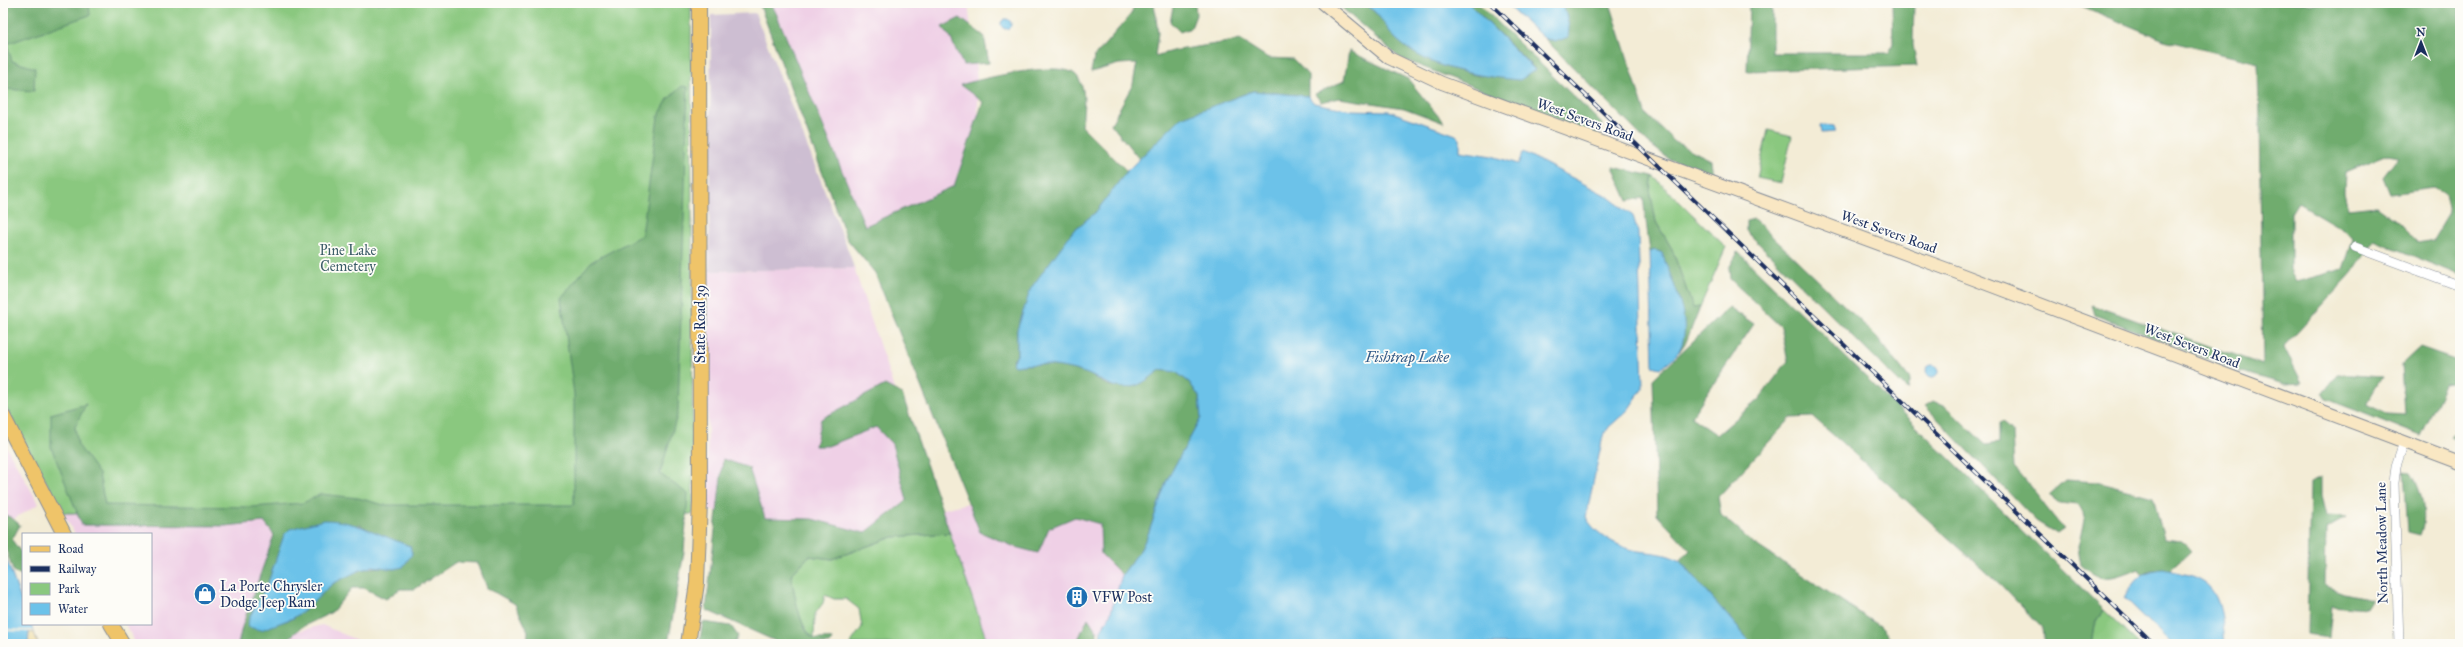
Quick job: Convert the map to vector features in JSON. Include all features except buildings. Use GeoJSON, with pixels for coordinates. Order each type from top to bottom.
{"type":"FeatureCollection","features":[{"type":"Feature","properties":{"kind":"main road","name":"State Road 39"},"geometry":{"type":"LineString","coordinates":[[688,644],[697,583],[700,501],[699,3]]}},
{"type":"Feature","properties":{"kind":"main road"},"geometry":{"type":"LineString","coordinates":[[3,416],[63,533]]}},
{"type":"Feature","properties":{"kind":"main road"},"geometry":{"type":"LineString","coordinates":[[112,625],[123,644]]}},
{"type":"Feature","properties":{"kind":"street","name":"West Severs Road"},"geometry":{"type":"LineString","coordinates":[[1323,3],[1389,58],[1442,83],[1952,271],[2460,462]]}},
{"type":"Feature","properties":{"kind":"street"},"geometry":{"type":"LineString","coordinates":[[2355,247],[2460,286]]}},
{"type":"Feature","properties":{"kind":"street","name":"North Meadow Lane"},"geometry":{"type":"LineString","coordinates":[[2399,644],[2394,482],[2396,466],[2404,442]]}},
{"type":"Feature","properties":{"kind":"shaded area"},"geometry":{"type":"Polygon","coordinates":[[[763,3],[968,3],[978,88],[978,175],[858,231],[763,3]]]}},
{"type":"Feature","properties":{"kind":"shaded area"},"geometry":{"type":"Polygon","coordinates":[[[755,13],[854,268],[709,271],[711,15],[755,13]]]}},
{"type":"Feature","properties":{"kind":"shaded area"},"geometry":{"type":"Polygon","coordinates":[[[854,268],[924,479],[877,535],[707,510],[709,271],[854,268]]]}},
{"type":"Feature","properties":{"kind":"shaded area"},"geometry":{"type":"Polygon","coordinates":[[[3,441],[39,504],[3,525],[3,441]]]}},
{"type":"Feature","properties":{"kind":"shaded area"},"geometry":{"type":"Polygon","coordinates":[[[1061,482],[1141,549],[1122,575],[1110,615],[1101,630],[1086,644],[985,644],[934,511],[1061,482]]]}},
{"type":"Feature","properties":{"kind":"shaded area","name":"La Porte Chrysler Dodge Jeep Ram"},"geometry":{"type":"Polygon","coordinates":[[[63,513],[273,513],[271,638],[322,625],[366,644],[136,644],[126,625],[152,625],[152,533],[74,533],[63,513]]]}},
{"type":"Feature","properties":{"kind":"green space","name":"Pine Lake Cemetery"},"geometry":{"type":"Polygon","coordinates":[[[3,3],[691,3],[693,514],[63,513],[3,402],[3,3]]]}},
{"type":"Feature","properties":{"kind":"green space"},"geometry":{"type":"Polygon","coordinates":[[[3,3],[89,3],[90,15],[7,44],[12,61],[35,68],[34,91],[3,89],[3,3]]]}},
{"type":"Feature","properties":{"kind":"green space"},"geometry":{"type":"Polygon","coordinates":[[[759,3],[771,3],[776,13],[865,226],[954,186],[983,102],[960,85],[1002,75],[1055,69],[1068,71],[1076,75],[1080,81],[1084,100],[1082,126],[1127,171],[1096,212],[1073,231],[1024,311],[1017,330],[1017,355],[1013,360],[1015,366],[1032,364],[1070,368],[1086,373],[1111,386],[1124,386],[1131,384],[1149,377],[1160,370],[1176,372],[1189,382],[1199,396],[1201,418],[1167,480],[1149,532],[1141,549],[1122,575],[1101,554],[1100,524],[1075,517],[1049,528],[1038,553],[1015,547],[980,532],[875,273],[847,239],[759,3]]]}},
{"type":"Feature","properties":{"kind":"green space"},"geometry":{"type":"Polygon","coordinates":[[[1135,3],[1154,3],[1158,33],[1155,56],[1172,51],[1240,40],[1268,58],[1293,59],[1308,75],[1308,96],[1253,91],[1182,118],[1139,159],[1111,124],[1133,84],[1137,63],[1119,64],[1091,72],[1094,57],[1131,14],[1135,3]]]}},
{"type":"Feature","properties":{"kind":"green space"},"geometry":{"type":"Polygon","coordinates":[[[1169,3],[1195,3],[1196,15],[1191,28],[1180,32],[1170,22],[1173,7],[1169,3]]]}},
{"type":"Feature","properties":{"kind":"green space"},"geometry":{"type":"Polygon","coordinates":[[[1336,3],[1365,3],[1380,17],[1397,40],[1421,56],[1445,67],[1479,76],[1535,69],[1468,3],[1478,3],[1602,124],[1599,136],[1400,58],[1336,3]]]}},
{"type":"Feature","properties":{"kind":"green space"},"geometry":{"type":"Polygon","coordinates":[[[1563,3],[1610,3],[1645,113],[1675,142],[1711,160],[1713,175],[1669,159],[1647,142],[1544,38],[1555,42],[1569,27],[1563,3]]]}},
{"type":"Feature","properties":{"kind":"green space"},"geometry":{"type":"Polygon","coordinates":[[[1749,3],[1772,3],[1772,53],[1889,53],[1893,43],[1892,3],[1914,3],[1913,45],[1917,66],[1747,71],[1749,3]]]}},
{"type":"Feature","properties":{"kind":"green space"},"geometry":{"type":"Polygon","coordinates":[[[2074,3],[2460,3],[2460,275],[2374,240],[2352,273],[2284,347],[2302,383],[2284,384],[2238,371],[2095,315],[2092,305],[2263,365],[2258,63],[2164,40],[2074,3]],[[2388,154],[2345,172],[2344,192],[2348,209],[2376,206],[2397,221],[2419,243],[2433,240],[2449,213],[2445,194],[2434,188],[2390,194],[2383,177],[2399,156],[2388,154]],[[2298,203],[2291,214],[2291,273],[2296,282],[2343,269],[2353,240],[2344,230],[2298,203]]]}},
{"type":"Feature","properties":{"kind":"green space"},"geometry":{"type":"Polygon","coordinates":[[[960,18],[984,36],[989,63],[963,65],[950,37],[942,27],[960,18]]]}},
{"type":"Feature","properties":{"kind":"green space"},"geometry":{"type":"Polygon","coordinates":[[[1349,51],[1408,79],[1444,123],[1404,108],[1339,98],[1321,102],[1315,94],[1344,81],[1349,51]]]}},
{"type":"Feature","properties":{"kind":"green space"},"geometry":{"type":"Polygon","coordinates":[[[682,86],[688,87],[678,412],[660,474],[688,494],[684,552],[668,644],[527,644],[528,631],[515,604],[487,588],[478,563],[456,562],[415,589],[400,589],[386,599],[364,588],[352,588],[332,612],[302,627],[282,644],[238,644],[242,627],[274,535],[264,522],[226,526],[82,525],[51,447],[51,414],[86,404],[75,427],[78,445],[99,474],[105,505],[252,507],[303,503],[321,494],[358,498],[384,505],[574,505],[574,394],[561,298],[591,262],[642,235],[658,117],[668,99],[682,86]],[[360,525],[285,535],[268,583],[249,618],[267,628],[297,615],[323,592],[348,575],[366,569],[394,569],[410,546],[379,535],[360,525]]]}},
{"type":"Feature","properties":{"kind":"green space"},"geometry":{"type":"Polygon","coordinates":[[[1768,130],[1792,136],[1781,183],[1757,178],[1768,130]]]}},
{"type":"Feature","properties":{"kind":"green space"},"geometry":{"type":"Polygon","coordinates":[[[1613,167],[1653,176],[1650,190],[1656,222],[1672,249],[1693,308],[1700,307],[1686,342],[1679,352],[1683,336],[1662,253],[1655,250],[1650,252],[1643,198],[1628,201],[1613,167]]]}},
{"type":"Feature","properties":{"kind":"green space"},"geometry":{"type":"Polygon","coordinates":[[[1653,176],[1726,247],[1700,307],[1693,308],[1672,249],[1656,222],[1650,190],[1653,176]]]}},
{"type":"Feature","properties":{"kind":"green space"},"geometry":{"type":"Polygon","coordinates":[[[1754,219],[1876,336],[1910,379],[1907,390],[1746,231],[1746,221],[1754,219]]]}},
{"type":"Feature","properties":{"kind":"green space"},"geometry":{"type":"Polygon","coordinates":[[[1738,252],[2104,610],[2095,626],[2092,644],[2044,644],[2042,628],[2001,585],[1813,417],[1791,418],[1718,497],[1721,515],[1753,543],[1880,626],[1896,644],[1752,644],[1680,561],[1690,550],[1657,515],[1653,379],[1729,307],[1754,324],[1691,417],[1717,435],[1759,399],[1788,361],[1781,327],[1730,279],[1729,268],[1738,252]]]}},
{"type":"Feature","properties":{"kind":"green space"},"geometry":{"type":"Polygon","coordinates":[[[2420,347],[2460,361],[2460,383],[2445,385],[2421,436],[2327,399],[2323,393],[2338,374],[2382,377],[2366,404],[2387,414],[2405,415],[2402,364],[2420,347]]]}},
{"type":"Feature","properties":{"kind":"green space"},"geometry":{"type":"Polygon","coordinates":[[[885,385],[902,394],[950,533],[893,537],[832,559],[809,556],[791,575],[798,610],[801,620],[809,634],[816,639],[832,639],[830,644],[782,644],[706,610],[723,459],[749,468],[765,518],[812,519],[865,533],[907,500],[892,444],[876,427],[828,446],[815,446],[821,419],[885,385]]]}},
{"type":"Feature","properties":{"kind":"green space"},"geometry":{"type":"Polygon","coordinates":[[[1933,401],[1946,407],[1986,445],[1999,443],[1999,423],[2003,422],[2012,433],[2014,468],[2064,529],[2057,534],[2036,521],[1925,406],[1933,401]]]}},
{"type":"Feature","properties":{"kind":"green space"},"geometry":{"type":"Polygon","coordinates":[[[2460,427],[2460,442],[2450,437],[2460,427]]]}},
{"type":"Feature","properties":{"kind":"green space"},"geometry":{"type":"Polygon","coordinates":[[[2404,471],[2411,472],[2421,494],[2424,520],[2420,535],[2408,532],[2404,471]]]}},
{"type":"Feature","properties":{"kind":"green space"},"geometry":{"type":"Polygon","coordinates":[[[2321,478],[2321,496],[2326,516],[2347,517],[2326,529],[2325,586],[2344,593],[2372,599],[2366,609],[2332,606],[2329,638],[2307,635],[2310,483],[2321,478]]]}},
{"type":"Feature","properties":{"kind":"green space"},"geometry":{"type":"Polygon","coordinates":[[[2066,480],[2096,482],[2153,497],[2164,539],[2182,541],[2191,551],[2169,571],[2151,570],[2142,574],[2139,569],[2109,578],[2103,578],[2096,575],[2081,565],[2078,547],[2085,516],[2078,505],[2059,503],[2049,495],[2066,480]]]}},
{"type":"Feature","properties":{"kind":"green space"},"geometry":{"type":"Polygon","coordinates":[[[3,514],[12,518],[20,525],[12,540],[22,554],[22,575],[14,573],[3,542],[3,514]]]}},
{"type":"Feature","properties":{"kind":"green space"},"geometry":{"type":"Polygon","coordinates":[[[950,533],[988,644],[850,644],[862,627],[859,609],[846,599],[834,599],[825,595],[823,603],[815,614],[814,638],[808,632],[800,618],[791,575],[809,556],[832,559],[893,537],[950,533]]]}},
{"type":"Feature","properties":{"kind":"green space"},"geometry":{"type":"Polygon","coordinates":[[[2104,610],[2139,644],[2092,644],[2095,626],[2104,610]]]}},
{"type":"Feature","properties":{"kind":"green space"},"geometry":{"type":"Polygon","coordinates":[[[1088,618],[1097,632],[1097,644],[1076,644],[1088,618]]]}},
{"type":"Feature","properties":{"kind":"green space"},"geometry":{"type":"Polygon","coordinates":[[[703,622],[731,626],[738,636],[734,644],[699,644],[703,622]]]}},
{"type":"Feature","properties":{"kind":"sand"},"geometry":{"type":"Polygon","coordinates":[[[29,632],[34,632],[38,644],[28,644],[29,632]]]}},
{"type":"Feature","properties":{"kind":"water"},"geometry":{"type":"Polygon","coordinates":[[[1365,3],[1468,3],[1535,70],[1520,80],[1471,73],[1439,65],[1410,50],[1397,40],[1375,12],[1365,3]]]}},
{"type":"Feature","properties":{"kind":"water"},"geometry":{"type":"Polygon","coordinates":[[[1505,3],[1563,3],[1569,27],[1568,37],[1555,42],[1544,38],[1505,3]]]}},
{"type":"Feature","properties":{"kind":"water"},"geometry":{"type":"Polygon","coordinates":[[[1006,19],[1011,24],[1006,29],[1001,24],[1006,19]]]}},
{"type":"Feature","properties":{"kind":"water","name":"Fishtrap Lake"},"geometry":{"type":"Polygon","coordinates":[[[1253,91],[1308,96],[1314,103],[1351,110],[1389,111],[1456,135],[1460,139],[1460,151],[1492,156],[1518,164],[1523,152],[1607,196],[1633,216],[1638,232],[1643,388],[1628,410],[1609,427],[1603,436],[1586,517],[1601,534],[1623,547],[1665,555],[1680,561],[1752,644],[1100,644],[1101,630],[1110,615],[1122,575],[1141,549],[1149,532],[1167,480],[1201,418],[1199,396],[1189,382],[1176,372],[1160,370],[1139,384],[1125,388],[1113,386],[1085,373],[1068,368],[1032,364],[1015,366],[1012,364],[1017,355],[1017,330],[1031,288],[1073,231],[1096,212],[1127,171],[1181,118],[1253,91]]]}},
{"type":"Feature","properties":{"kind":"water"},"geometry":{"type":"Polygon","coordinates":[[[1820,126],[1834,126],[1836,132],[1821,133],[1820,126]]]}},
{"type":"Feature","properties":{"kind":"water"},"geometry":{"type":"Polygon","coordinates":[[[1655,250],[1662,253],[1676,288],[1683,315],[1684,328],[1683,340],[1678,353],[1661,368],[1653,366],[1650,252],[1655,250]]]}},
{"type":"Feature","properties":{"kind":"water"},"geometry":{"type":"Polygon","coordinates":[[[1930,365],[1934,365],[1938,371],[1934,377],[1930,377],[1926,373],[1926,369],[1930,365]]]}},
{"type":"Feature","properties":{"kind":"water"},"geometry":{"type":"Polygon","coordinates":[[[324,520],[346,523],[368,529],[410,546],[412,554],[403,567],[394,569],[373,566],[358,571],[332,584],[305,610],[293,618],[261,630],[248,627],[249,618],[268,583],[284,535],[290,529],[324,520]]]}},
{"type":"Feature","properties":{"kind":"water"},"geometry":{"type":"Polygon","coordinates":[[[3,550],[22,602],[22,625],[31,625],[34,632],[29,632],[28,644],[3,644],[3,550]]]}},
{"type":"Feature","properties":{"kind":"water"},"geometry":{"type":"Polygon","coordinates":[[[2163,569],[2193,577],[2209,586],[2218,601],[2222,618],[2225,644],[2172,644],[2125,598],[2135,581],[2140,577],[2149,572],[2163,569]]]}},
{"type":"Feature","properties":{"kind":"pier"},"geometry":{"type":"Polygon","coordinates":[[[3,629],[33,630],[34,632],[3,631],[3,629]]]}},
{"type":"Feature","properties":{"kind":"railway"},"geometry":{"type":"LineString","coordinates":[[1490,3],[2154,644]]}},
{"type":"Feature","properties":{"kind":"place","name":"La Porte Chrysler Dodge Jeep Ram"},"geometry":{"type":"Point","coordinates":[205,594]}},
{"type":"Feature","properties":{"kind":"place","name":"VFW Post"},"geometry":{"type":"Point","coordinates":[1077,597]}}]}
